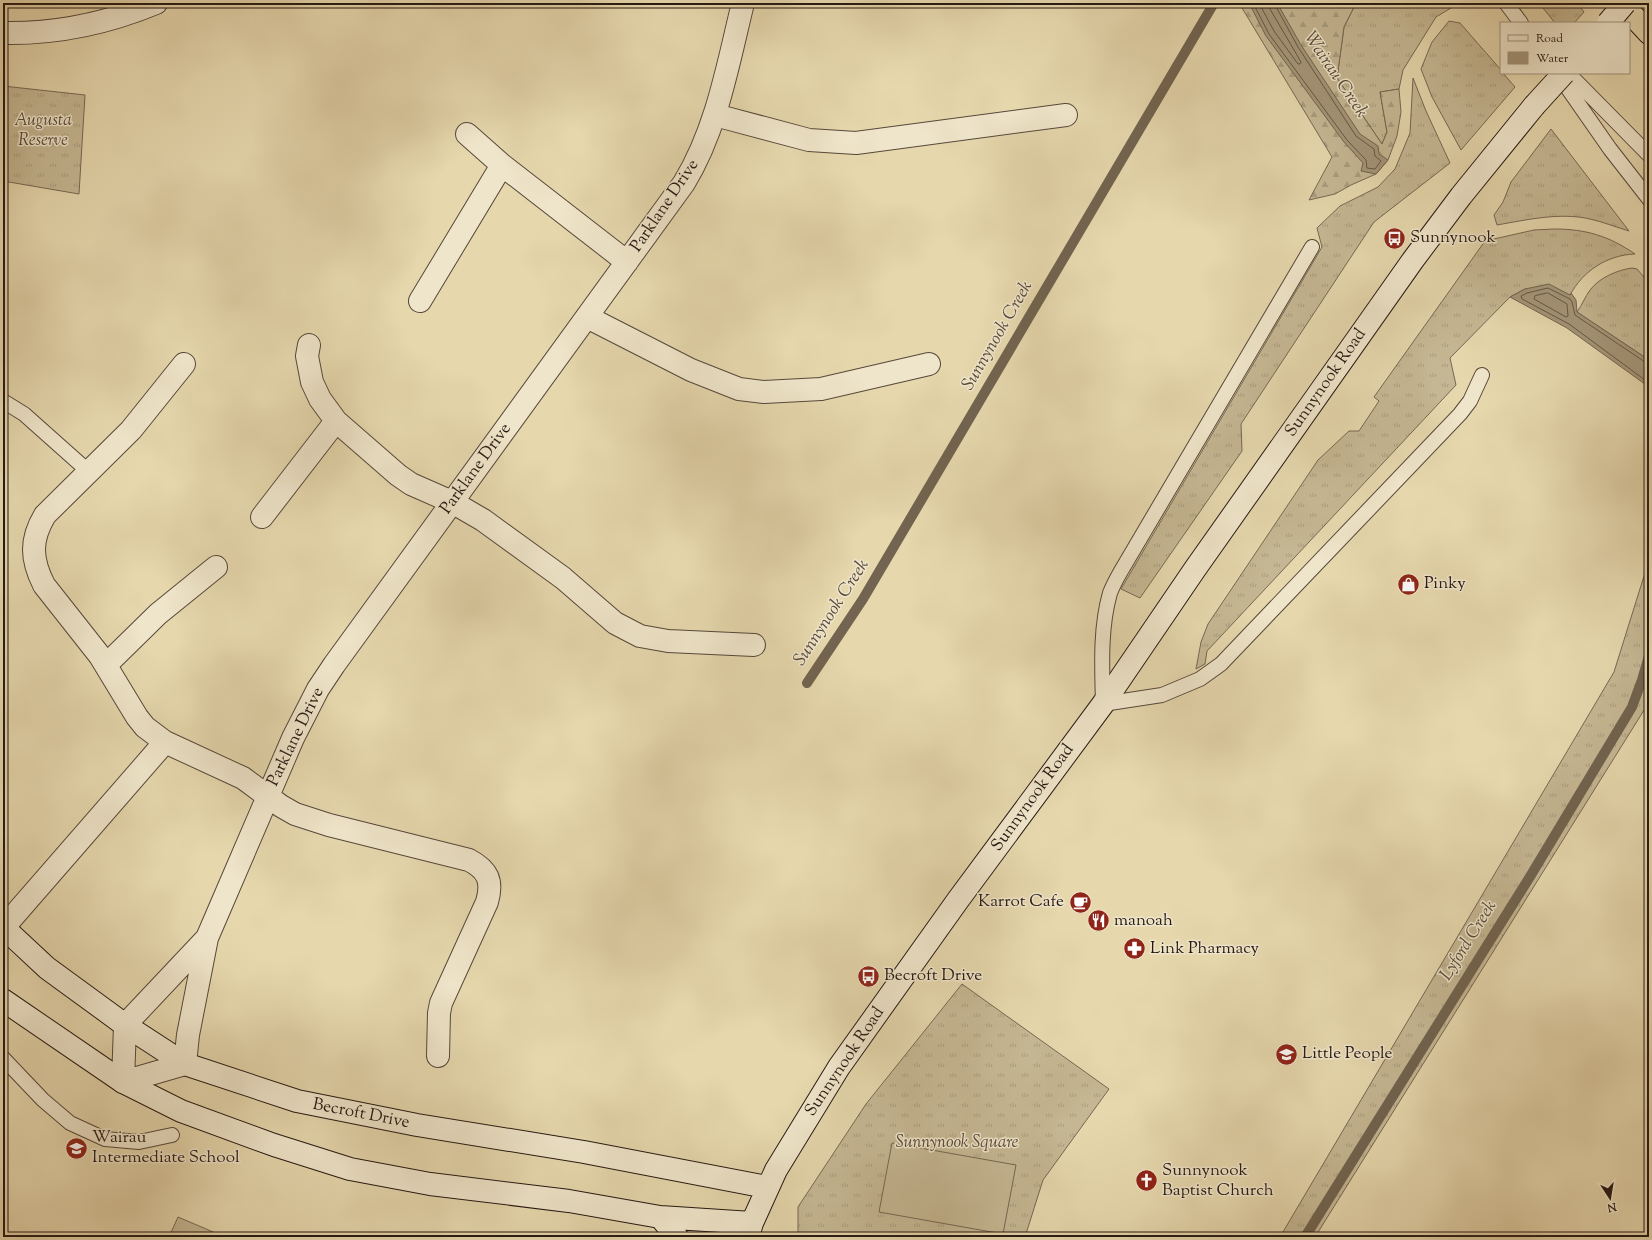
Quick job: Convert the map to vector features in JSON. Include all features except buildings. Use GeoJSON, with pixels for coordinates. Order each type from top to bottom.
{"type":"FeatureCollection","features":[{"type":"Feature","properties":{"kind":"highway"},"geometry":{"type":"LineString","coordinates":[[1622,3],[1649,33]]}},
{"type":"Feature","properties":{"kind":"street"},"geometry":{"type":"LineString","coordinates":[[3,33],[32,32],[79,27],[103,22],[156,3]]}},
{"type":"Feature","properties":{"kind":"street","name":"Parklane Drive"},"geometry":{"type":"LineString","coordinates":[[186,1064],[188,1035],[207,938],[293,738],[318,689],[694,168],[715,115],[743,3]]}},
{"type":"Feature","properties":{"kind":"street"},"geometry":{"type":"LineString","coordinates":[[1609,22],[1625,3]]}},
{"type":"Feature","properties":{"kind":"street","name":"Sunnynook Road"},"geometry":{"type":"LineString","coordinates":[[750,1230],[767,1187],[785,1152],[839,1067],[958,900],[1103,704],[1195,569],[1413,260],[1461,196],[1534,106],[1563,74]]}},
{"type":"Feature","properties":{"kind":"street"},"geometry":{"type":"LineString","coordinates":[[715,115],[809,140],[856,143],[891,140],[1066,115]]}},
{"type":"Feature","properties":{"kind":"street"},"geometry":{"type":"LineString","coordinates":[[467,134],[502,165],[627,262]]}},
{"type":"Feature","properties":{"kind":"street"},"geometry":{"type":"LineString","coordinates":[[420,301],[502,165]]}},
{"type":"Feature","properties":{"kind":"street"},"geometry":{"type":"LineString","coordinates":[[587,317],[691,370],[739,389],[758,392],[791,392],[821,388],[929,364]]}},
{"type":"Feature","properties":{"kind":"street"},"geometry":{"type":"LineString","coordinates":[[309,345],[307,356],[312,382],[320,399],[336,421],[398,475],[411,484],[452,502],[489,524],[563,578],[615,623],[640,636],[668,641],[754,645]]}},
{"type":"Feature","properties":{"kind":"street"},"geometry":{"type":"LineString","coordinates":[[184,364],[131,430],[45,515],[38,526],[34,537],[33,549],[35,561],[44,585],[92,645],[106,665],[137,717],[145,726],[165,742],[243,778],[281,806],[295,814],[329,825],[469,860],[479,865],[484,871],[490,886],[487,902],[441,1003],[439,1013],[438,1056]]}},
{"type":"Feature","properties":{"kind":"street"},"geometry":{"type":"LineString","coordinates":[[262,518],[336,421]]}},
{"type":"Feature","properties":{"kind":"street"},"geometry":{"type":"LineString","coordinates":[[106,665],[158,614],[216,566]]}},
{"type":"Feature","properties":{"kind":"street"},"geometry":{"type":"LineString","coordinates":[[3,927],[165,742]]}},
{"type":"Feature","properties":{"kind":"street","name":"Becroft Drive"},"geometry":{"type":"LineString","coordinates":[[3,927],[47,968],[125,1024],[186,1064],[297,1101],[417,1125],[584,1152],[767,1187]]}},
{"type":"Feature","properties":{"kind":"street","name":"Parklane Drive"},"geometry":{"type":"LineString","coordinates":[[125,1024],[207,938]]}},
{"type":"Feature","properties":{"kind":"street"},"geometry":{"type":"LineString","coordinates":[[3,1000],[123,1082],[181,1110],[274,1145],[350,1169],[430,1184],[569,1201],[660,1217],[750,1230]]}},
{"type":"Feature","properties":{"kind":"street"},"geometry":{"type":"LineString","coordinates":[[123,1082],[125,1024]]}},
{"type":"Feature","properties":{"kind":"street"},"geometry":{"type":"LineString","coordinates":[[123,1082],[186,1064]]}},
{"type":"Feature","properties":{"kind":"street"},"geometry":{"type":"LineString","coordinates":[[660,1217],[677,1237]]}},
{"type":"Feature","properties":{"kind":"lane"},"geometry":{"type":"LineString","coordinates":[[1506,3],[1520,22]]}},
{"type":"Feature","properties":{"kind":"lane"},"geometry":{"type":"LineString","coordinates":[[1558,74],[1610,149],[1649,199]]}},
{"type":"Feature","properties":{"kind":"lane"},"geometry":{"type":"LineString","coordinates":[[1569,74],[1649,155]]}},
{"type":"Feature","properties":{"kind":"lane"},"geometry":{"type":"LineString","coordinates":[[1312,247],[1125,564],[1111,592],[1105,616],[1102,660],[1103,704],[1162,695],[1200,679],[1220,664],[1460,414],[1470,400],[1482,375]]}},
{"type":"Feature","properties":{"kind":"lane"},"geometry":{"type":"LineString","coordinates":[[3,401],[24,414],[88,471]]}},
{"type":"Feature","properties":{"kind":"lane"},"geometry":{"type":"LineString","coordinates":[[3,1058],[43,1100],[70,1123],[105,1139],[139,1142],[172,1135]]}},
{"type":"Feature","properties":{"kind":"green space"},"geometry":{"type":"Polygon","coordinates":[[[1239,3],[1356,3],[1344,27],[1337,78],[1382,144],[1387,132],[1380,92],[1399,89],[1401,112],[1397,136],[1388,160],[1376,174],[1335,194],[1309,200],[1332,157],[1239,3]]]}},
{"type":"Feature","properties":{"kind":"green space"},"geometry":{"type":"Polygon","coordinates":[[[1356,3],[1470,3],[1473,7],[1456,5],[1436,17],[1403,70],[1399,89],[1380,92],[1387,132],[1382,144],[1337,78],[1344,27],[1356,3]]]}},
{"type":"Feature","properties":{"kind":"green space"},"geometry":{"type":"Polygon","coordinates":[[[1539,3],[1577,3],[1584,12],[1575,22],[1554,22],[1539,3]]]}},
{"type":"Feature","properties":{"kind":"green space"},"geometry":{"type":"Polygon","coordinates":[[[1449,21],[1460,23],[1500,69],[1500,74],[1504,74],[1515,87],[1461,150],[1432,97],[1421,69],[1432,42],[1449,21]]]}},
{"type":"Feature","properties":{"kind":"green space"},"geometry":{"type":"Polygon","coordinates":[[[1413,78],[1426,111],[1450,163],[1374,222],[1241,424],[1242,451],[1140,598],[1121,589],[1322,247],[1317,228],[1340,206],[1378,187],[1395,169],[1410,133],[1413,78]]]}},
{"type":"Feature","properties":{"kind":"green space","name":"Augusta Reserve"},"geometry":{"type":"Polygon","coordinates":[[[3,86],[85,95],[79,194],[3,181],[3,86]]]}},
{"type":"Feature","properties":{"kind":"green space"},"geometry":{"type":"Polygon","coordinates":[[[1551,129],[1629,231],[1590,219],[1567,216],[1531,219],[1497,225],[1494,215],[1503,202],[1511,182],[1551,129]]]}},
{"type":"Feature","properties":{"kind":"green space"},"geometry":{"type":"Polygon","coordinates":[[[1534,230],[1576,230],[1597,235],[1616,242],[1635,254],[1615,257],[1597,266],[1575,286],[1570,295],[1525,289],[1510,297],[1450,358],[1456,385],[1207,651],[1205,664],[1196,669],[1201,642],[1208,624],[1318,460],[1349,431],[1359,431],[1379,401],[1374,397],[1485,241],[1534,230]]]}},
{"type":"Feature","properties":{"kind":"green space"},"geometry":{"type":"Polygon","coordinates":[[[1632,268],[1637,269],[1649,283],[1649,360],[1577,312],[1590,290],[1603,278],[1632,268]]]}},
{"type":"Feature","properties":{"kind":"green space"},"geometry":{"type":"Polygon","coordinates":[[[1649,560],[1649,702],[1315,1237],[1280,1237],[1614,672],[1649,560]]]}},
{"type":"Feature","properties":{"kind":"green space","name":"Sunnynook Square"},"geometry":{"type":"Polygon","coordinates":[[[962,984],[1109,1089],[1043,1180],[1025,1237],[798,1237],[798,1207],[866,1104],[962,984]]]}},
{"type":"Feature","properties":{"kind":"green space"},"geometry":{"type":"Polygon","coordinates":[[[892,1143],[1016,1165],[1003,1234],[879,1212],[892,1143]]]}},
{"type":"Feature","properties":{"kind":"green space"},"geometry":{"type":"Polygon","coordinates":[[[178,1217],[225,1237],[169,1237],[178,1217]]]}},
{"type":"Feature","properties":{"kind":"water"},"geometry":{"type":"Polygon","coordinates":[[[1249,3],[1277,3],[1301,45],[1360,134],[1378,146],[1379,154],[1388,160],[1376,174],[1361,171],[1363,163],[1344,142],[1266,36],[1249,3]]]}},
{"type":"Feature","properties":{"kind":"water"},"geometry":{"type":"Polygon","coordinates":[[[1549,284],[1570,295],[1571,293],[1576,300],[1577,312],[1649,360],[1649,387],[1567,328],[1510,297],[1525,289],[1549,284]]]}},
{"type":"Feature","properties":{"kind":"waterway","name":"Sunnynook Creek"},"geometry":{"type":"LineString","coordinates":[[807,683],[863,599],[1214,3]]}},
{"type":"Feature","properties":{"kind":"waterway","name":"Lyford Creek"},"geometry":{"type":"LineString","coordinates":[[1305,1237],[1531,875],[1632,707],[1649,656]]}},
{"type":"Feature","properties":{"kind":"place","name":"Sunnynook"},"geometry":{"type":"Point","coordinates":[1395,238]}},
{"type":"Feature","properties":{"kind":"place","name":"Pinky"},"geometry":{"type":"Point","coordinates":[1408,584]}},
{"type":"Feature","properties":{"kind":"place","name":"Karrot Cafe"},"geometry":{"type":"Point","coordinates":[1080,902]}},
{"type":"Feature","properties":{"kind":"place","name":"manoah"},"geometry":{"type":"Point","coordinates":[1098,921]}},
{"type":"Feature","properties":{"kind":"place","name":"Link Pharmacy"},"geometry":{"type":"Point","coordinates":[1134,949]}},
{"type":"Feature","properties":{"kind":"place","name":"Becroft Drive"},"geometry":{"type":"Point","coordinates":[868,976]}},
{"type":"Feature","properties":{"kind":"place","name":"Little People"},"geometry":{"type":"Point","coordinates":[1287,1054]}},
{"type":"Feature","properties":{"kind":"place","name":"Wairau Intermediate School"},"geometry":{"type":"Point","coordinates":[77,1148]}},
{"type":"Feature","properties":{"kind":"place","name":"Sunnynook Baptist Church"},"geometry":{"type":"Point","coordinates":[1146,1181]}},
{"type":"Feature","properties":{"kind":"water label","name":"Wairau Creek"},"geometry":{"type":"Point","coordinates":[1335,75]}}]}
